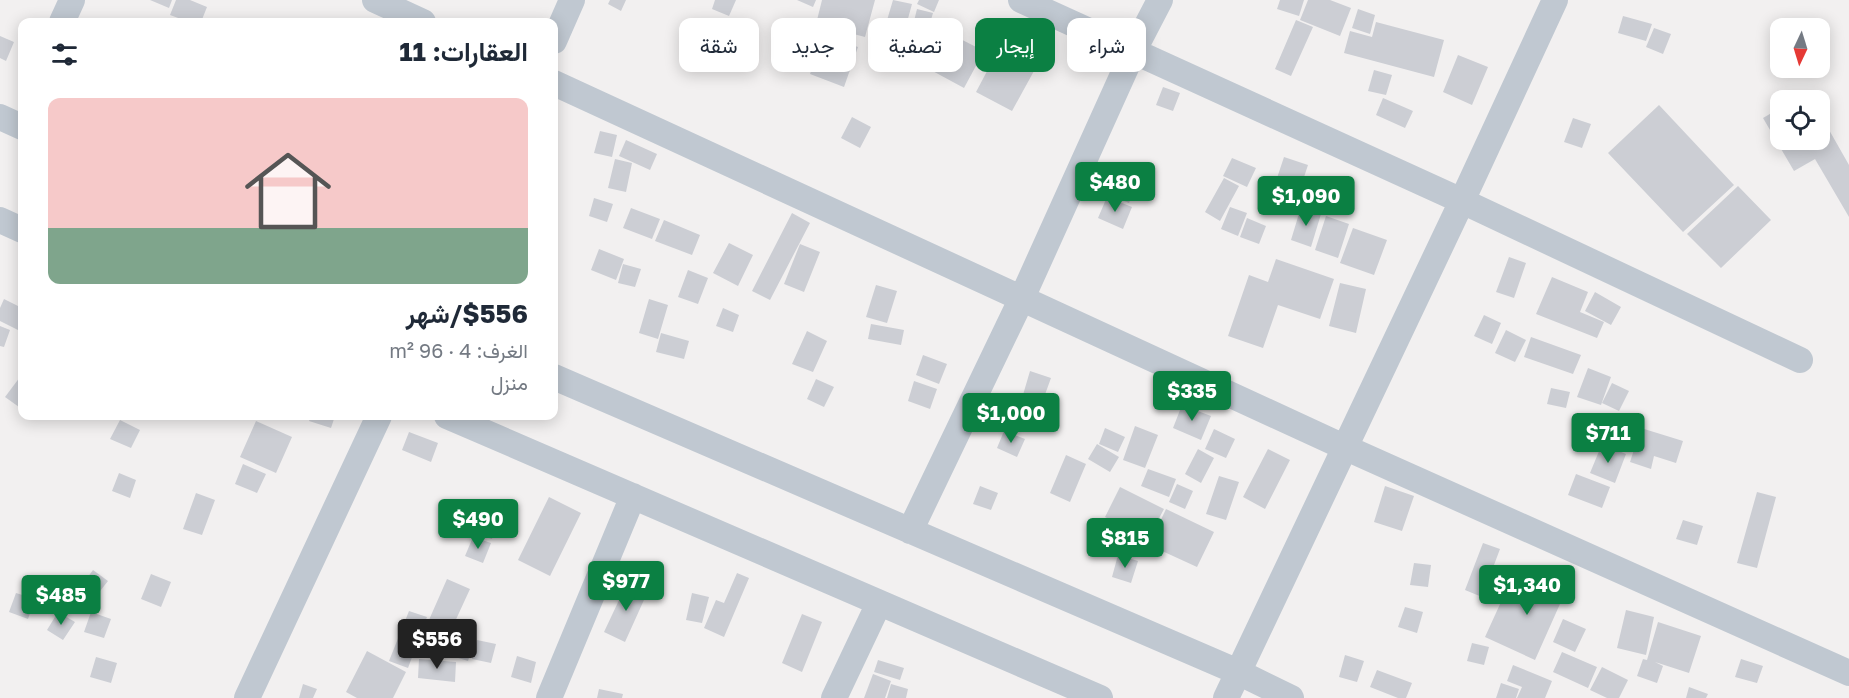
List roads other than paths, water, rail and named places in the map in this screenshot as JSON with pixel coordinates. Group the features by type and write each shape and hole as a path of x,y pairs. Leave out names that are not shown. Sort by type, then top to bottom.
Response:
{"street":[{"path":"64,18 72,0"},
{"path":"375,0 414,18"},
{"path":"558,32 572,0"},
{"path":"1021,0 1067,20"},
{"path":"1146,27 1160,0"},
{"path":"1226,698 1555,0"},
{"path":"1146,56 1800,360"},
{"path":"910,531 1022,298 1124,72"},
{"path":"558,84 1344,447 1849,673"},
{"path":"0,220 18,228"},
{"path":"558,379 1238,672 1291,698"},
{"path":"247,698 377,420"},
{"path":"456,420 1100,698"},
{"path":"549,698 633,495"},
{"path":"834,698 879,603"}]}
